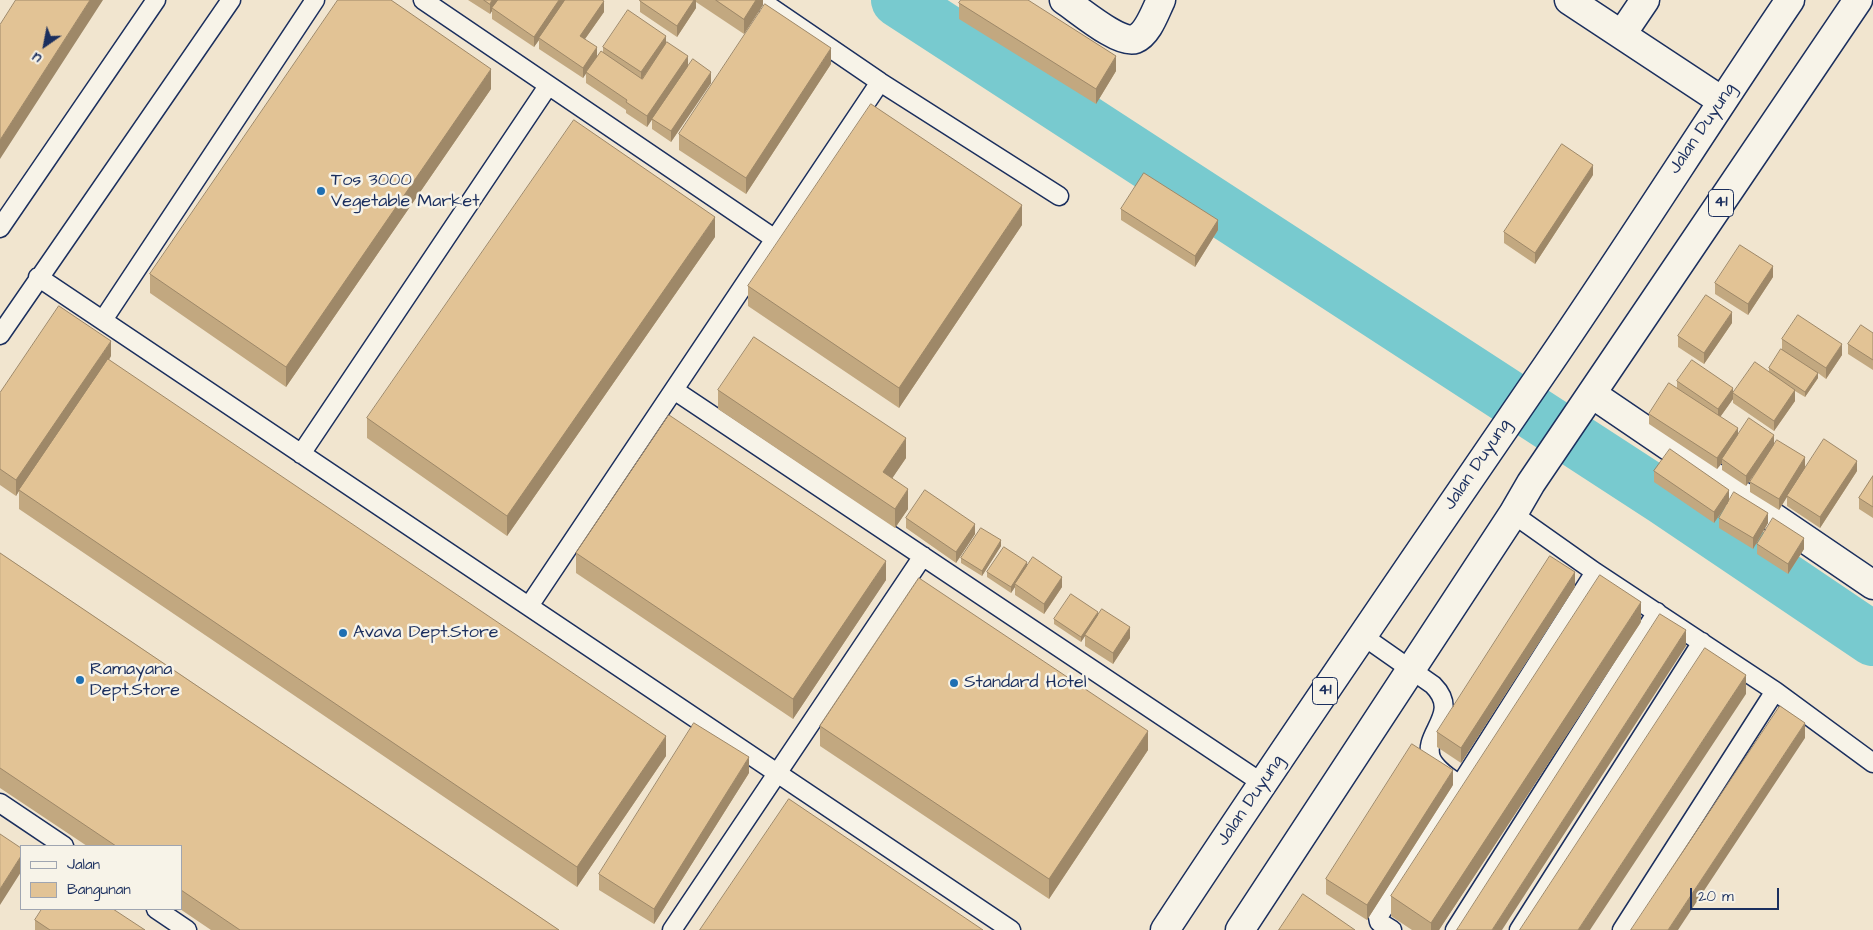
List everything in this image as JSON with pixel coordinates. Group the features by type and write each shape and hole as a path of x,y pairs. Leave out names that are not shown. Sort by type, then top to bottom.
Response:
{"main road":[{"path":"1064,0 1113,34 1127,40 1136,39 1146,30 1161,0"},
{"path":"1569,0 1722,101"},
{"path":"1622,34 1645,0"},
{"name":"Jalan Duyung","path":"1165,930 1262,783 1548,364 1790,0"},
{"name":"41","path":"1240,930 1513,514 1531,483 1858,0"},
{"path":"1588,400 1873,586"}],"lane":[{"path":"0,228 156,0"},
{"path":"0,335 38,277 231,0"},
{"path":"103,320 315,0"},
{"path":"423,0 775,238"},
{"path":"760,0 880,82 1059,196"},
{"path":"529,606 880,82"},
{"path":"301,454 548,86"},
{"path":"38,277 1011,930"},
{"path":"674,390 1262,783"},
{"path":"1513,514 1595,572 1775,691 1873,763"},
{"path":"672,930 923,556"},
{"path":"1392,930 1379,922 1378,917 1595,572"},
{"path":"1455,930 1657,612"},
{"path":"1363,636 1411,669 1439,692 1443,699 1441,720 1431,745 1431,757 1436,767 1460,786"},
{"path":"1519,930 1702,642"},
{"path":"1622,930 1775,691"},
{"path":"0,803 63,845"},
{"path":"157,910 187,930"}],"building":[{"path":"16,0 90,0 0,140 0,25"},
{"name":"Tos 3000 Vegetable Market","path":"338,0 391,0 491,69 286,367 150,274"},
{"path":"484,0 492,0 490,4"},
{"path":"498,0 559,0 534,37 492,8"},
{"path":"565,0 604,1 580,36 597,47 583,68 539,38"},
{"path":"640,0 694,0 677,26"},
{"path":"716,0 756,0 744,19"},
{"path":"961,0 1028,0 1116,56 1096,89 959,3"},
{"path":"765,4 831,48 746,178 679,134"},
{"path":"628,10 666,36 641,72 603,47"},
{"path":"667,42 688,56 647,116 586,72 601,51 642,79"},
{"path":"693,59 711,72 671,131 652,119"},
{"path":"871,104 1022,205 899,388 748,286"},
{"path":"574,120 715,217 507,516 367,418"},
{"path":"1562,144 1593,165 1535,253 1504,232"},
{"path":"1144,173 1218,220 1195,256 1121,209"},
{"path":"1740,245 1773,266 1748,304 1715,283"},
{"path":"1706,295 1732,312 1704,353 1678,336"},
{"path":"59,306 111,341 16,480 0,469 0,393"},
{"path":"1798,315 1842,344 1826,368 1782,339"},
{"path":"1861,325 1873,333 1873,360 1848,344"},
{"path":"754,337 906,438 883,472 908,489 895,509 718,390"},
{"path":"1781,349 1818,373 1805,392 1769,368"},
{"name":"Avava Dept.Store","path":"108,359 666,736 577,867 19,490"},
{"path":"1692,360 1733,388 1718,409 1677,381"},
{"path":"1755,362 1795,390 1774,421 1733,393"},
{"path":"1669,383 1738,428 1717,458 1649,414"},
{"path":"669,415 886,561 793,699 576,553"},
{"path":"1749,418 1774,435 1746,476 1722,459"},
{"path":"1824,439 1857,461 1820,517 1787,496"},
{"path":"1777,440 1805,457 1779,499 1750,482"},
{"path":"1670,449 1729,490 1714,512 1654,471"},
{"path":"1873,476 1873,507 1859,498"},
{"path":"925,490 975,524 956,552 906,518"},
{"path":"1734,492 1768,513 1753,538 1719,518"},
{"path":"1773,518 1804,538 1788,564 1757,544"},
{"path":"981,528 1001,540 982,571 961,558"},
{"path":"1004,547 1027,562 1011,587 987,572"},
{"name":"Ramayana Dept.Store","path":"0,553 559,930 240,930 182,891 182,845 115,845 0,768"},
{"path":"1550,556 1575,572 1461,748 1437,732"},
{"path":"1033,557 1062,577 1044,604 1015,584"},
{"path":"1600,575 1641,602 1431,923 1391,896"},
{"path":"919,578 1148,731 1049,879 820,726"},
{"path":"1071,594 1098,612 1081,637 1054,619"},
{"path":"1102,609 1130,627 1113,653 1085,635"},
{"path":"1660,614 1686,630 1492,930 1457,930"},
{"path":"1705,648 1746,675 1578,930 1520,930"},
{"path":"1780,706 1805,723 1668,930 1631,930"},
{"path":"694,723 749,757 654,909 599,874"},
{"path":"1412,744 1453,770 1367,905 1326,879"},
{"path":"789,799 983,930 700,930"},
{"path":"0,834 20,847 20,858 0,889"},
{"path":"1303,894 1355,930 1279,930"},
{"path":"41,910 115,910 145,930 50,930 35,920"}],"waterway":[{"path":"898,0 1664,498 1873,639"}],"place":[{"name":"Tos 3000 Vegetable Market","path":"321,191"},
{"name":"Avava Dept.Store","path":"343,633"},
{"name":"Ramayana Dept.Store","path":"80,680"},
{"name":"Standard Hotel","path":"954,683"}]}
